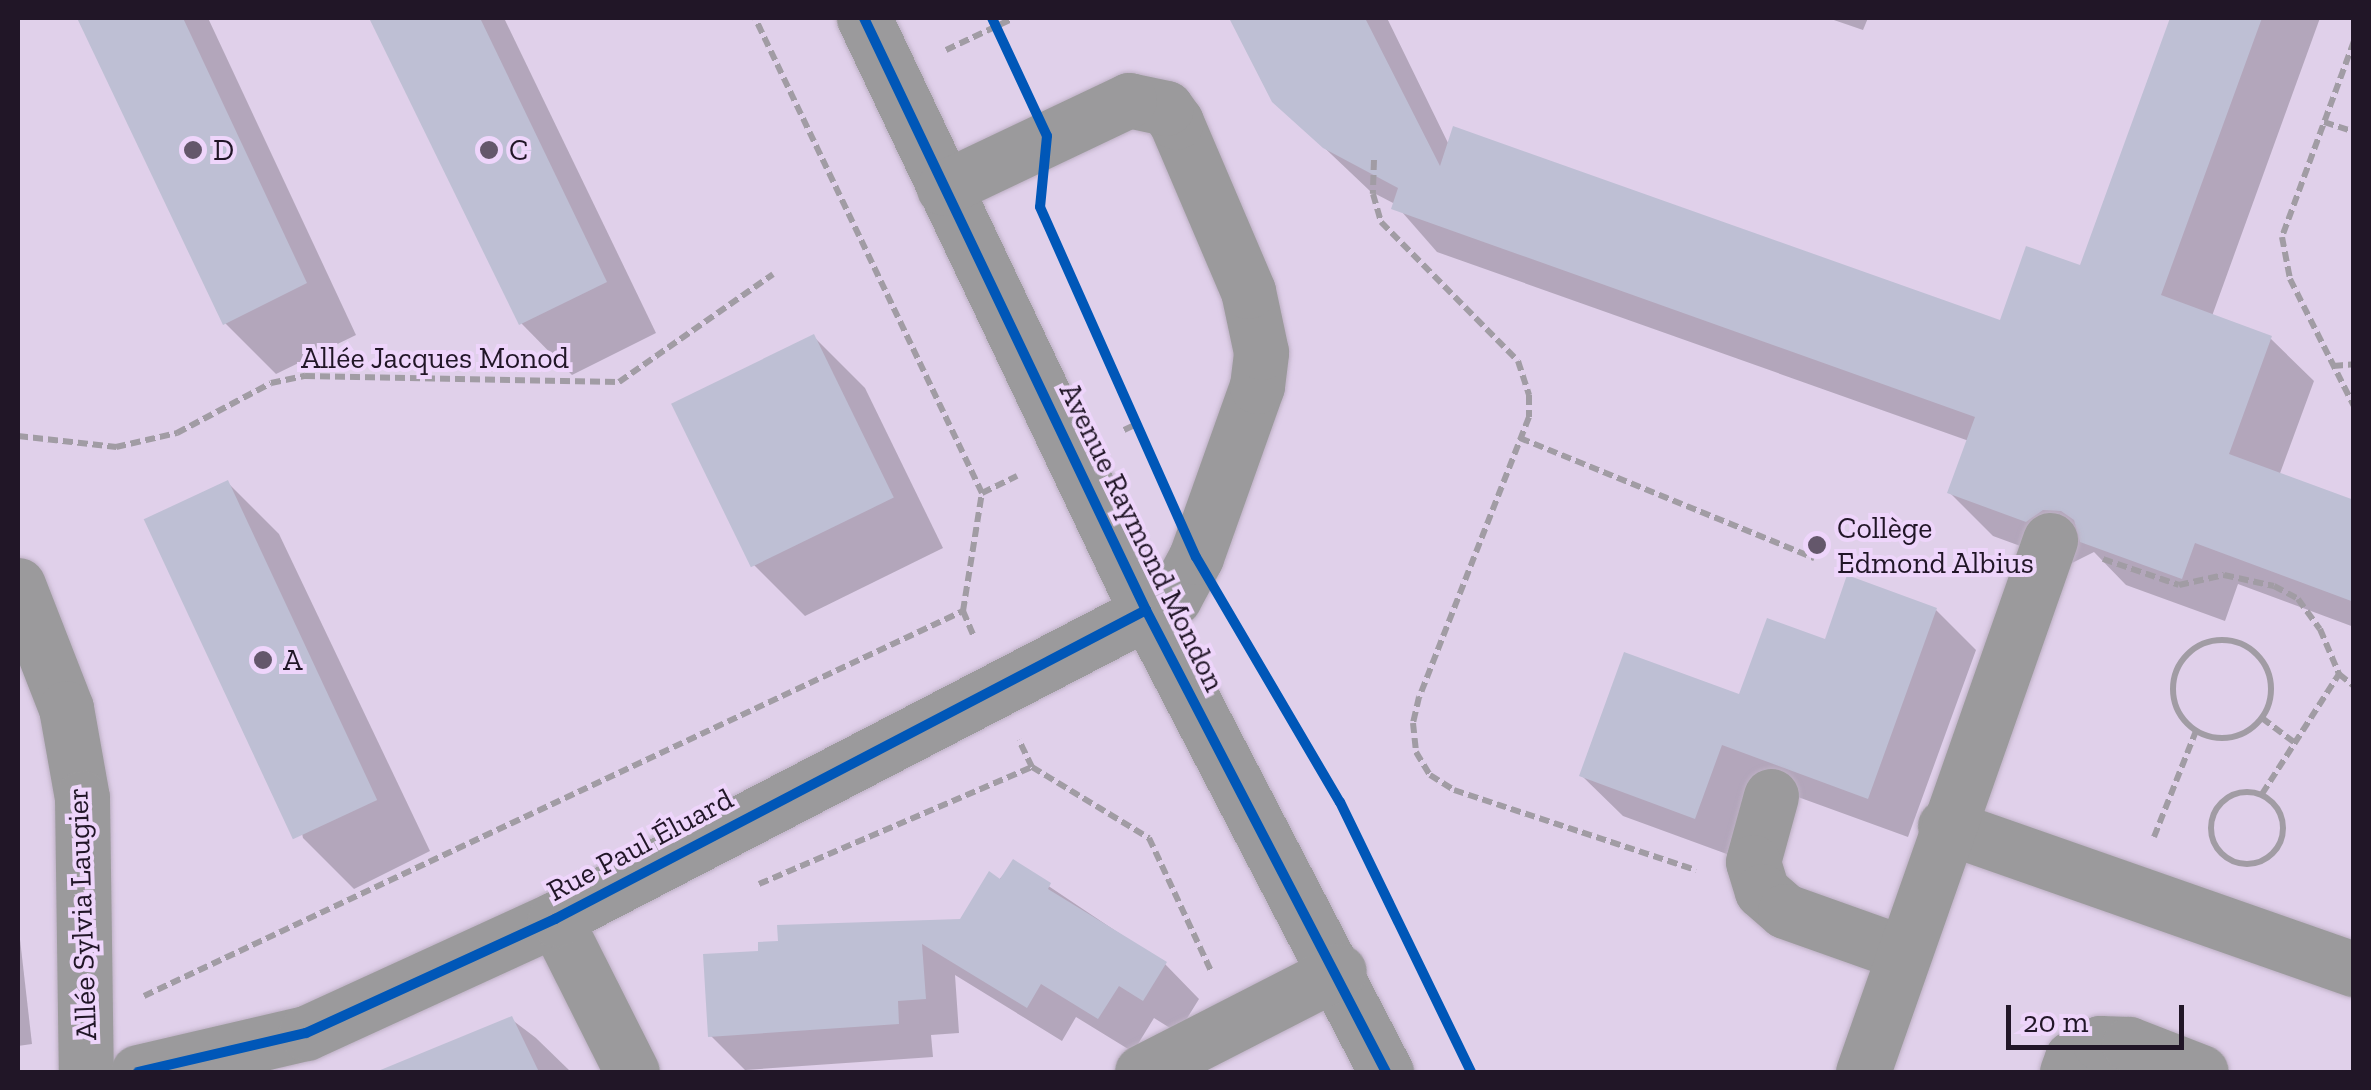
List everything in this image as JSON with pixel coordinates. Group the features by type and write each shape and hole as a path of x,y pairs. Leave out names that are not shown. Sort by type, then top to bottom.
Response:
{"street":[{"name":"Avenue Raymond Mondon","path":"864,18 1146,610 1338,971 1386,1072"},
{"name":"Rue Paul Éluard","path":"138,1072 306,1034 555,918 1174,598 1188,580 1257,386 1261,352 1248,292 1176,122 1166,108 1129,100 944,188"},
{"path":"1863,1072 1945,826 2050,540"},
{"name":"Allée Sylvia Laugier","path":"18,585 66,708 82,798 86,1072"},
{"path":"1771,796 1753,862 1762,891 1785,911 1903,953"},
{"path":"1945,826 2354,969"},
{"path":"555,918 632,1072"},
{"path":"1142,1072 1338,971"},
{"path":"2067,1072 2072,1058 2100,1043 2129,1044 2201,1072"}],"path":[{"path":"755,18 982,493 963,610 981,652"},
{"path":"946,50 994,22 1014,18"},
{"path":"994,22 1003,42"},
{"path":"2354,41 2282,236 2290,279 2354,406"},
{"path":"2324,122 2354,132"},
{"path":"1374,160 1372,194 1381,222 1527,378 1528,417 1419,697 1412,724 1416,752 1430,775 1454,790 1762,891"},
{"path":"2332,366 2354,364"},
{"path":"1129,406 1145,441"},
{"path":"1520,438 1814,558"},
{"path":"2050,540 2179,585 2224,575 2274,586 2298,599 2320,629 2339,674 2354,686"},
{"path":"88,1014 160,991 963,610"},
{"path":"2208,641 2247,646 2262,660 2270,678 2262,718 2231,738 2196,732 2174,702 2178,665 2208,641"},
{"path":"2262,794 2339,674"},
{"path":"2262,718 2295,743"},
{"path":"2132,892 2196,732"},
{"path":"1016,733 1032,767 1149,838 1236,1024"},
{"path":"741,892 1032,767"},
{"path":"2232,794 2262,794 2283,817 2278,848 2250,865 2232,862 2217,850 2212,818 2232,794"}],"building":[{"name":"D","path":"77,18 183,18 307,283 223,325"},
{"name":"C","path":"369,18 480,18 607,282 519,325"},
{"path":"1229,18 1365,18 1440,166 1453,126 2000,320 2026,246 2080,265 2170,18 2262,18 2161,295 2272,336 2229,454 2354,500 2354,602 2195,543 2182,579 2080,542 2074,520 2061,511 2043,510 2026,522 1947,493 1975,417 1391,209 1398,188 1323,148 1272,102"},
{"path":"814,334 894,498 751,567 671,404"},
{"name":"A","path":"228,480 377,800 293,839 144,519"},
{"path":"1847,575 1937,608 1868,799 1722,745 1695,819 1579,776 1624,652 1739,694 1767,618 1825,639"},
{"path":"1013,859 1051,883 1048,889 1167,962 1143,1001 1119,986 1098,1019 1041,984 1027,1008 922,944 926,999 898,1001 899,1024 708,1037 703,954 758,951 758,942 778,941 777,925 960,919 989,871 1000,879"},
{"path":"512,1016 539,1072 378,1072 378,1071"}],"cycle path":[{"path":"864,18 1146,610 1386,1072"},
{"path":"992,18 1047,136 1040,207 1196,557 1340,802 1471,1072"},
{"path":"138,1072 306,1033 555,919 1146,610"}],"place":[{"name":"D","path":"193,150"},
{"name":"C","path":"489,150"},
{"name":"Collège Edmond Albius","path":"1817,545"},
{"name":"A","path":"263,660"}]}
